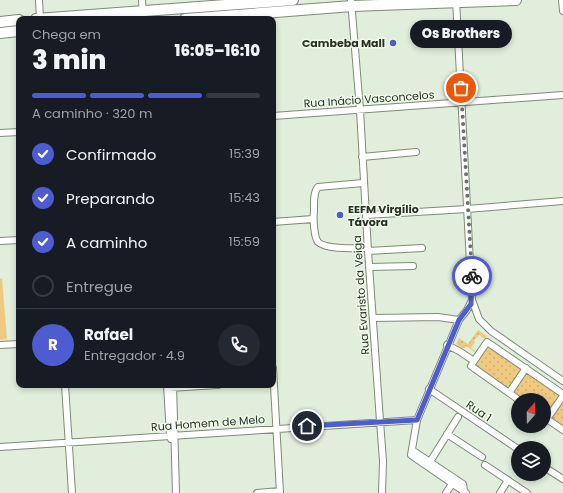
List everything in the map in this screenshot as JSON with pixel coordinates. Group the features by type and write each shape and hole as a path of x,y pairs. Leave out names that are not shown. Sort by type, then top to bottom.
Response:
{"main road":[{"path":"93,16 142,10 293,0"},
{"path":"257,16 352,3 516,0"},
{"path":"0,22 16,20"},
{"path":"0,33 16,32"}],"street":[{"path":"38,0 40,16"},
{"path":"562,0 563,11"},
{"path":"456,1 472,300 479,319 491,331 563,381"},
{"path":"249,2 250,16"},
{"name":"Rua Evaristo da Veiga","path":"352,3 360,110 363,183 383,460 382,493"},
{"name":"Rua Inácio Vasconcelos","path":"276,116 563,94"},
{"path":"0,133 16,132"},
{"path":"362,157 416,152"},
{"path":"363,183 318,187 315,192 313,219 317,240 323,245 368,250 422,248"},
{"path":"366,216 563,201"},
{"path":"276,222 313,219"},
{"path":"0,241 16,240"},
{"path":"369,267 414,266"},
{"path":"465,492 463,484 411,452 417,420 429,389 459,320 467,310 472,300"},
{"path":"373,318 438,317 459,320"},
{"path":"526,368 509,393 471,366 487,342 526,368 563,395 551,411"},
{"path":"0,345 16,344"},
{"path":"448,345 474,361"},
{"path":"64,388 72,493"},
{"path":"170,388 176,493"},
{"path":"257,493 280,492 274,388"},
{"name":"Rua 1","path":"429,389 511,444"},
{"path":"429,464 458,417"},
{"name":"Rua Homem de Melo","path":"0,447 380,421 417,420"},
{"path":"551,422 563,430"},
{"path":"447,434 482,457"},
{"path":"429,464 452,484 465,492"},
{"path":"485,465 527,493"},
{"path":"551,471 563,479"},
{"path":"500,493 508,480"},
{"path":"446,493 452,484"}],"shaded area":[{"path":"2,278 7,339 0,340 0,279"},
{"path":"478,330 487,336 485,339 479,335 474,341 475,342 471,348 476,353 466,346 464,349 456,344 459,338 468,344"},
{"path":"488,346 522,369 509,389 475,365"},
{"path":"526,372 561,395 551,409 551,393 513,392"},
{"path":"563,400 563,426 551,418"}],"way so far":[{"path":"461,88 472,276"}],"place":[{"name":"Cambeba Mall","path":"393,43"},
{"name":"Os Brothers","path":"461,88"},
{"name":"EEFM Virgílio Távora","path":"340,215"}],"route":[{"path":"307,426 417,420 459,320 471,304 472,276"}]}
